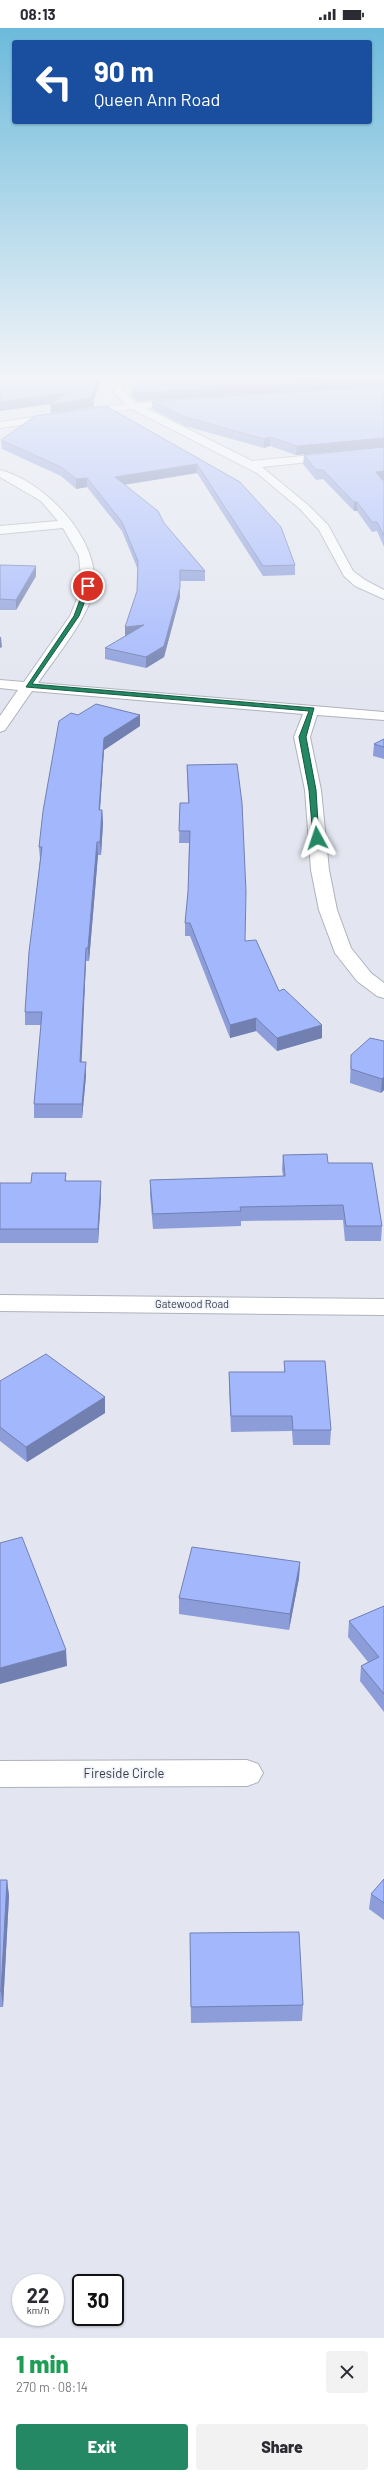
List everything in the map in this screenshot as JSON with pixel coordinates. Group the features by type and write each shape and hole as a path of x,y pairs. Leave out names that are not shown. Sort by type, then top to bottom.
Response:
{"street":[{"path":"0,727 77,616 88,586 85,556 67,524 46,500 34,491 17,482"},
{"path":"272,482 304,507 324,528 348,573 360,584 384,595"},
{"path":"0,530 67,524"},
{"path":"0,684 384,716"},
{"path":"312,709 302,737 312,790 320,870 328,910 342,949 364,977 384,992"},
{"name":"Gatewood Road","path":"0,1303 384,1306"},
{"name":"Fireside Circle","path":"0,1774 247,1773"}],"building":[{"path":"90,482 121,482 158,511 164,523 205,571 180,570 180,587 164,646 146,657 105,648 144,625 125,627 137,591 138,561 122,522"},
{"path":"209,482 240,482 281,527 295,565 263,566"},
{"path":"334,482 384,482 384,536 377,522 372,522 357,502 354,502"},
{"path":"0,565 36,566 16,600 0,599"},
{"path":"96,704 140,715 104,738 99,810 102,810 100,842 97,842 88,948 86,948 80,1062 86,1062 82,1104 34,1104 42,1012 25,1012 29,952 42,847 39,847 43,811 59,721 71,713 78,715"},
{"path":"384,739 384,747 374,744"},
{"path":"237,764 242,803 246,892 245,941 256,940 279,991 284,989 322,1025 277,1038 256,1018 230,1025 190,923 185,923 188,892 190,831 179,831 180,803 189,803 187,765"},
{"path":"370,1038 384,1041 384,1077 382,1079 351,1069 351,1055"},
{"path":"327,1154 328,1163 372,1163 382,1226 346,1226 343,1205 240,1207 241,1211 153,1214 150,1180 285,1176 283,1155"},
{"path":"32,1173 66,1173 65,1181 101,1181 98,1229 0,1229 0,1183 31,1183"},
{"path":"46,1354 105,1397 26,1447 0,1427 0,1381"},
{"path":"284,1361 325,1361 331,1430 293,1430 292,1416 231,1416 229,1372 285,1372"},
{"path":"22,1537 66,1650 0,1668 0,1543"},
{"path":"192,1547 300,1562 290,1614 179,1598"},
{"path":"384,1606 384,1694 361,1666 379,1657 349,1621"},
{"path":"384,1879 384,1903 371,1894"},
{"path":"0,1880 7,1880 1,1991 0,1991"},
{"path":"299,1932 303,2005 191,2007 190,1933"}],"route":[{"path":"88,586 77,616 28,686 312,709 302,737 312,790 317,838"}]}
